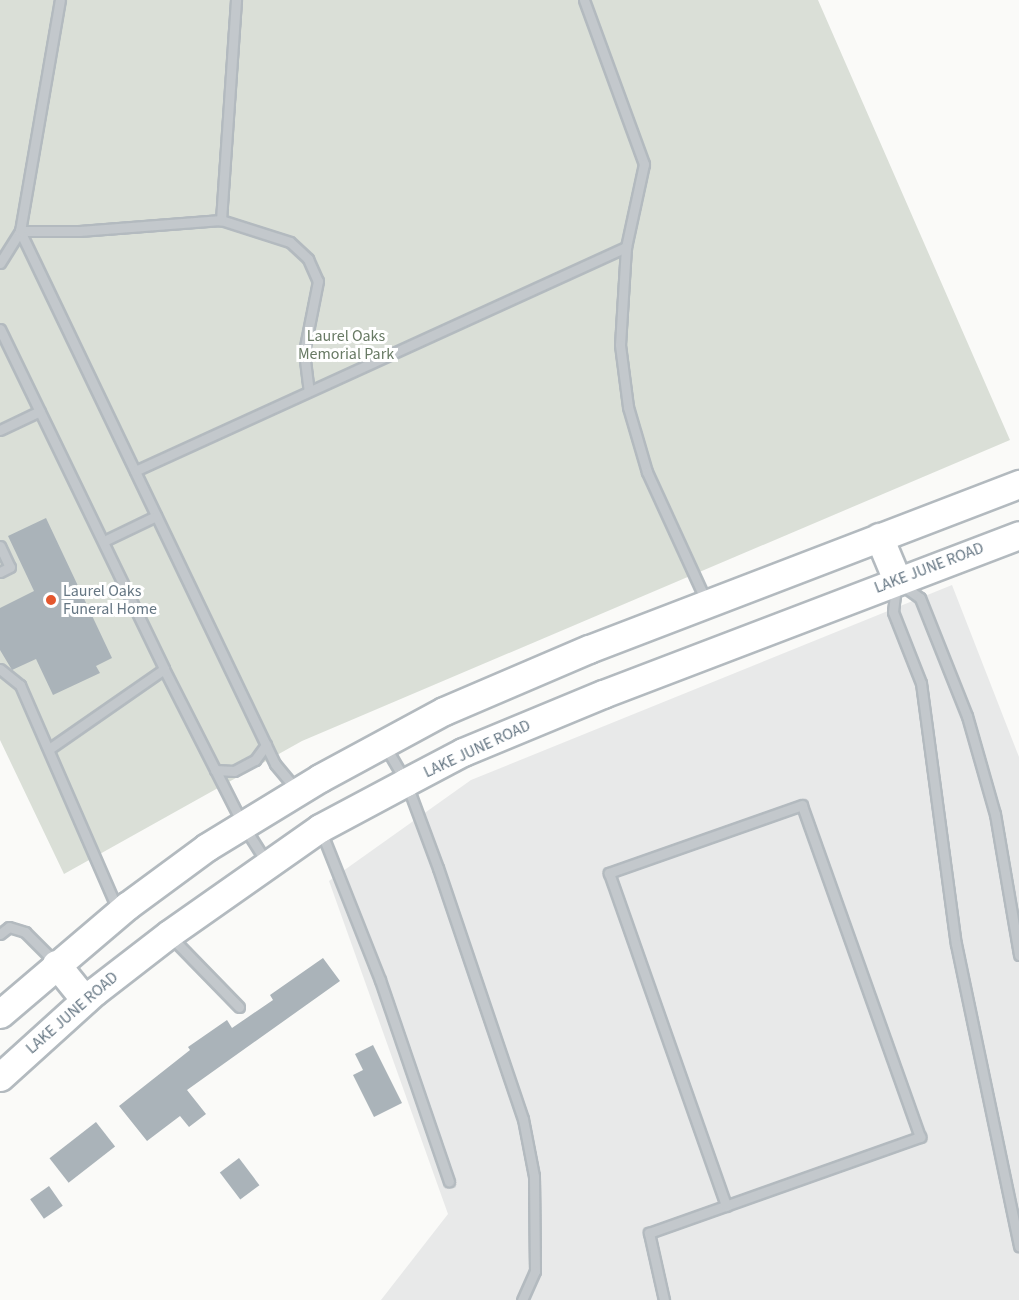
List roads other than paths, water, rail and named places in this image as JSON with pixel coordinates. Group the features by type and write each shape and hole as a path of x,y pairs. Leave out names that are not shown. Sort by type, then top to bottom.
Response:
{"main road":[{"path":"0,1014 119,912 243,825 298,791 455,706 707,603 1019,483"},
{"name":"LAKE JUNE ROAD","path":"0,1077 85,1000 169,934 320,828 406,782 463,752 592,699 1019,535"},
{"path":"879,537 897,580"},
{"path":"298,791 320,828"},
{"path":"56,964 85,1000"}],"lane":[{"path":"0,263 20,231 60,0"},
{"path":"221,220 236,0"},
{"path":"584,0 644,164 626,247 620,345 628,407 647,472 707,603"},
{"path":"20,231 79,231 221,220 290,242 308,259 318,280 304,352 309,391"},
{"path":"20,231 266,746 275,764 298,791"},
{"path":"135,471 626,247"},
{"path":"0,329 164,669 243,825 268,864"},
{"path":"0,430 40,411"},
{"path":"104,541 156,516"},
{"path":"0,546 10,567 0,572"},
{"path":"897,580 920,598 967,716 995,814 1019,955"},
{"path":"897,580 893,612 921,683 956,944 1019,1246"},
{"path":"0,669 20,686 119,912"},
{"path":"49,749 164,669"},
{"path":"384,744 406,782 523,1119 534,1176 535,1271 524,1300"},
{"path":"215,770 234,771 255,760 266,746"},
{"path":"664,1300 649,1233 726,1206 920,1137 802,805 609,873 726,1206"},
{"path":"320,828 380,980 448,1182"},
{"path":"0,934 9,927 25,932 56,964"},
{"path":"169,934 239,1007"}],"place":[{"name":"Laurel Oaks Funeral Home","path":"51,600"}],"park label":[{"name":"Laurel Oaks Memorial Park","path":"346,345"}]}
